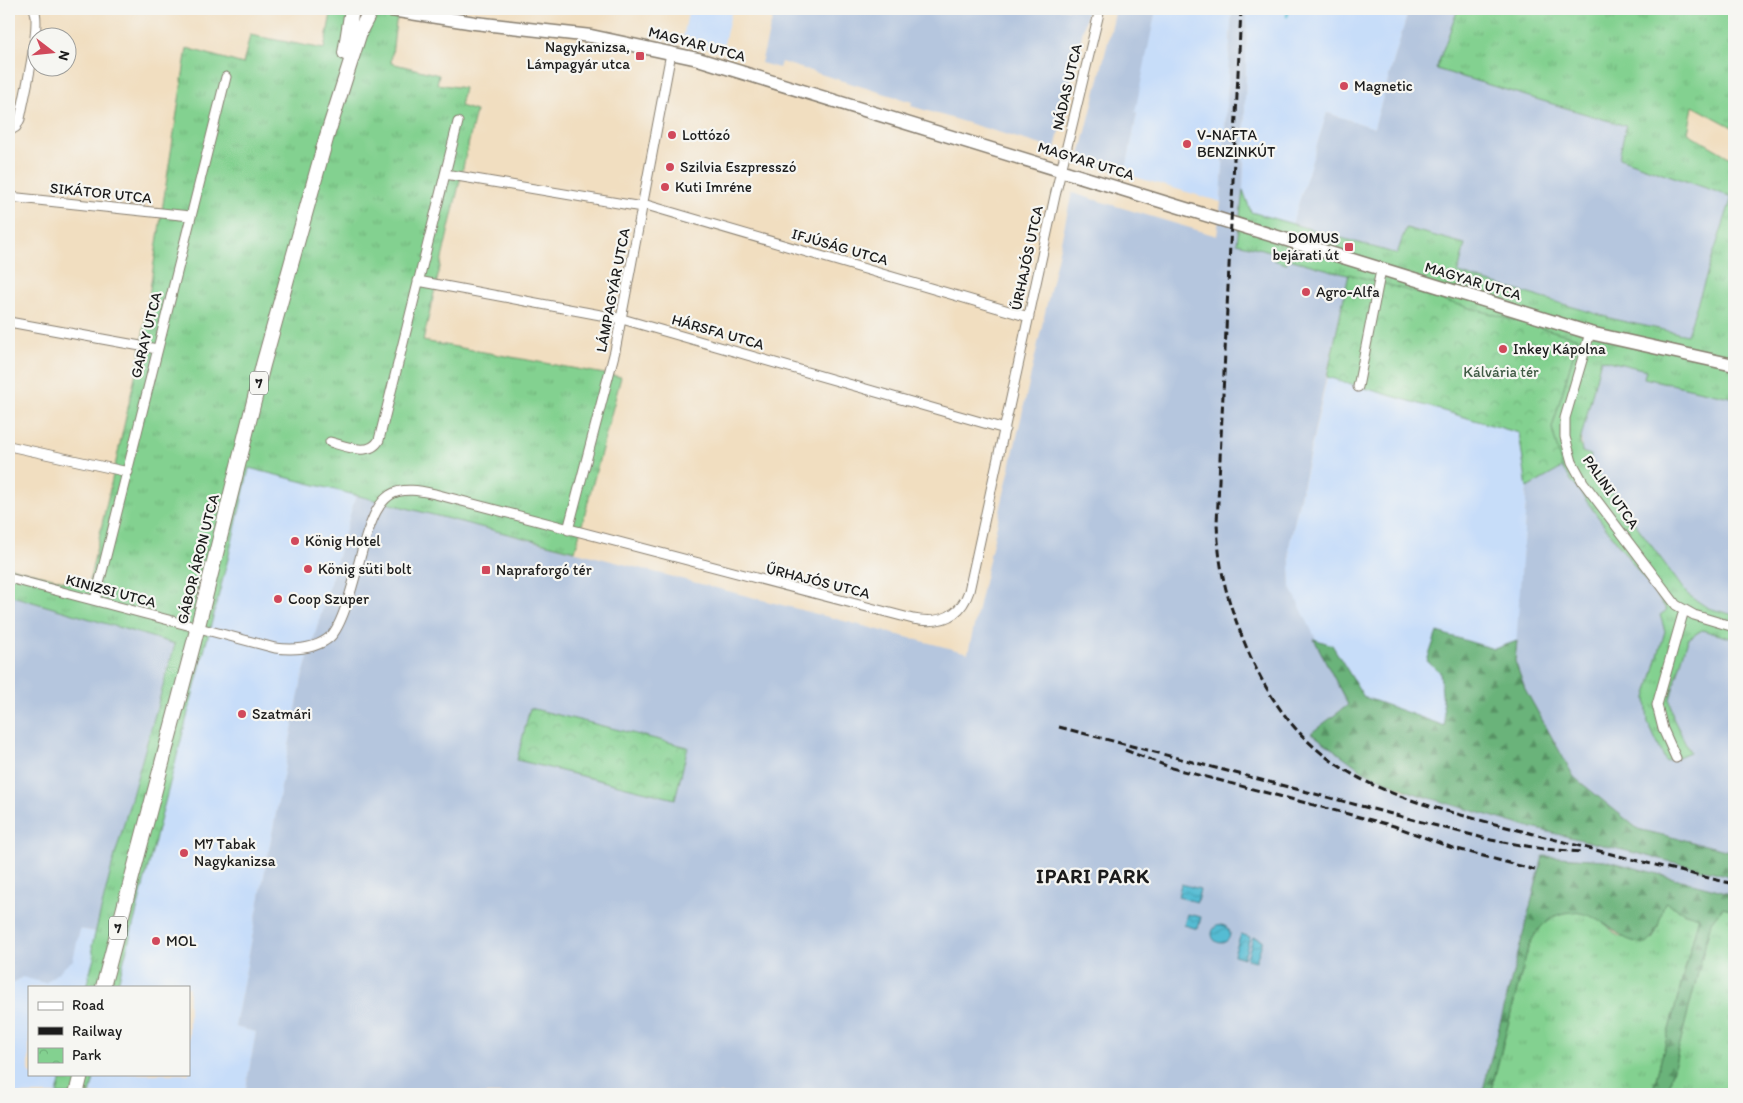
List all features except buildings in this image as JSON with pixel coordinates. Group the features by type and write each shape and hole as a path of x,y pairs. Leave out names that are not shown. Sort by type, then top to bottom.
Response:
{"main road":[{"name":"GÁBOR ÁRON UTCA","path":"326,139 351,26 352,9"},
{"name":"GÁBOR ÁRON UTCA","path":"104,986 198,628 263,365 326,139 368,9"},
{"name":"MAGYAR UTCA","path":"385,9 419,11 475,22 591,36 715,64 1590,333 1734,365"},
{"path":"76,1094 80,1076"}],"street":[{"path":"9,131 16,127 20,119 34,38 36,20 34,9"},
{"name":"NÁDAS UTCA","path":"1061,171 1100,9"},
{"name":"LÁMPAGYÁR UTCA","path":"568,530 622,319 671,53"},
{"name":"GARAY UTCA","path":"95,600 226,77"},
{"path":"330,442 366,449 376,444 458,122"},
{"name":"ŰRHAJÓS UTCA","path":"323,641 333,634 342,616 375,513 390,495 405,491 435,494 904,617 930,622 937,621 957,611 963,605 969,591 1061,171"},
{"name":"IFJÚSÁG UTCA","path":"445,174 643,206 1029,317"},
{"name":"SIKÁTOR UTCA","path":"9,198 190,216"},
{"path":"1358,387 1381,270"},
{"name":"HÁRSFA UTCA","path":"418,281 622,319 1005,429"},
{"path":"9,322 157,349"},
{"name":"PALINI UTCA","path":"1590,333 1565,418 1565,437 1572,462 1583,482 1672,601 1694,615 1734,627"},
{"path":"9,446 128,472"},
{"name":"KINIZSI UTCA","path":"9,578 282,649 305,648 323,641"},
{"path":"1676,758 1663,729 1657,704 1684,610"}],"shaded area":[{"path":"689,9 732,9 722,52 682,42"},
{"path":"775,9 1088,9 1055,149 911,106 912,102 781,62 779,68 761,63"},
{"path":"1116,9 1156,9 1135,112 1137,113 1125,174 1079,160"},
{"path":"1156,9 1232,9 1221,202 1125,174 1137,113 1134,112"},
{"path":"1232,9 1247,9 1243,190 1238,242 1275,252 1273,260 1286,264 1288,259 1349,274 1289,546 1291,588 1348,705 1311,733 1399,789 1524,826 1734,877 1734,894 1605,860 1543,856 1482,1094 245,1094 256,1032 235,1027 302,679 356,495 968,653 1072,193 1217,236 1221,202"},
{"path":"1247,9 1409,9 1374,128 1327,113 1292,225 1251,212 1243,190"},
{"path":"1409,9 1458,9 1436,69 1626,126 1619,158 1732,197 1687,335 1617,320 1457,273 1464,244 1406,228 1397,254 1292,225 1327,113 1374,128"},
{"path":"1601,359 1646,370 1644,378 1734,398 1734,615 1708,608 1687,594 1590,462 1591,455 1582,452 1581,430"},
{"path":"1327,377 1519,433 1527,488 1517,641 1494,649 1437,632 1445,726 1364,697 1332,645 1314,639 1291,588 1289,546"},
{"path":"249,468 356,495 302,679 235,1027 256,1032 245,1094 90,1094 94,1076 190,1076 190,986 117,986 229,555"},
{"path":"1562,468 1667,611 1660,615 1665,631 1646,698 1690,751 1673,718 1670,699 1688,639 1702,630 1734,639 1734,852 1638,829 1574,777 1525,689 1515,661 1527,488"},
{"path":"9,595 175,643 112,866 96,932 80,929 73,960 45,983 22,977 9,986"},
{"path":"80,929 96,932 92,946 94,958 86,986 28,986 28,1076 62,1076 57,1094 9,1094 9,986 22,977 72,960"}],"green space":[{"path":"332,9 402,9 396,22 391,63 439,75 437,84 464,88 460,106 476,111 423,341 621,377 575,551 249,468 229,555 117,986 86,986 94,958 92,946 112,866 175,644 9,595 9,567 88,587 140,354 187,48 243,64 250,35 324,49"},
{"path":"1458,9 1734,9 1734,128 1693,106 1688,133 1734,160 1734,398 1644,378 1646,370 1601,359 1580,442 1582,452 1591,455 1590,462 1687,594 1708,608 1734,615 1734,639 1702,630 1688,639 1670,699 1673,718 1690,752 1666,762 1648,723 1646,698 1665,631 1660,615 1667,610 1562,468 1552,428 1578,338 1289,259 1286,264 1273,260 1274,252 1237,243 1243,190 1251,212 1397,254 1406,228 1465,244 1458,273 1617,320 1687,335 1732,197 1619,158 1626,126 1436,69"},
{"name":"Kálvária tér","path":"1349,274 1578,338 1552,428 1562,468 1527,488 1519,433 1327,377"},
{"path":"1437,632 1494,649 1517,641 1515,661 1525,689 1574,777 1638,829 1734,852 1734,877 1524,826 1413,793 1363,771 1311,733 1348,705 1314,639 1332,645 1364,697 1445,726 1440,672 1427,661"},
{"path":"530,708 688,747 675,799 517,760"},
{"path":"1543,856 1605,860 1734,894 1734,910 1723,907 1711,922 1667,1094 1652,1094 1699,917 1685,913 1665,902 1657,930 1647,944 1627,939 1602,922 1579,913 1568,912 1558,915 1541,927 1528,948 1490,1094 1482,1094"},
{"path":"1664,901 1685,913 1699,916 1652,1094 1490,1094 1528,948 1541,927 1558,914 1579,912 1603,922 1621,937 1653,939"},
{"path":"1723,907 1734,910 1734,1094 1667,1094 1711,922"},
{"path":"62,1076 94,1076 90,1094 57,1094"}],"water":[{"path":"1181,884 1200,889 1197,902 1178,897"},
{"path":"1187,914 1201,917 1198,929 1184,925"},
{"path":"1217,925 1225,925 1230,930 1228,941 1217,943 1212,938 1212,930"},
{"path":"1241,934 1250,937 1244,958 1234,955"},
{"path":"1253,937 1263,940 1256,961 1247,959"}],"waterway":[{"path":"1287,16 1289,9"}],"railway":[{"path":"1241,9 1217,523 1222,574 1230,603 1248,651 1271,695 1296,729 1325,756 1357,777 1392,793 1473,818 1734,884"},
{"path":"1059,727 1491,840 1544,849 1582,852"},
{"path":"1125,750 1172,768 1394,826 1450,847 1535,870"}],"place":[{"name":"Nagykanizsa, Lámpagyár utca","path":"640,56"},
{"name":"Magnetic","path":"1344,86"},
{"name":"Lottózó","path":"672,135"},
{"name":"V-NAFTA BENZINKÚT","path":"1187,144"},
{"name":"Szilvia Eszpresszó","path":"670,167"},
{"name":"Kuti Imréne","path":"665,187"},
{"name":"DOMUS bejárati út","path":"1349,247"},
{"name":"Agro-Alfa","path":"1306,292"},
{"name":"Inkey Kápolna","path":"1503,349"},
{"name":"König Hotel","path":"295,541"},
{"name":"König süti bolt","path":"308,569"},
{"name":"Napraforgó tér","path":"486,570"},
{"name":"Coop Szuper","path":"278,599"},
{"name":"Szatmári","path":"242,714"},
{"name":"M7 Tabak Nagykanizsa","path":"184,853"},
{"name":"MOL","path":"156,941"}],"district":[{"name":"IPARI PARK","path":"1093,876"}]}
